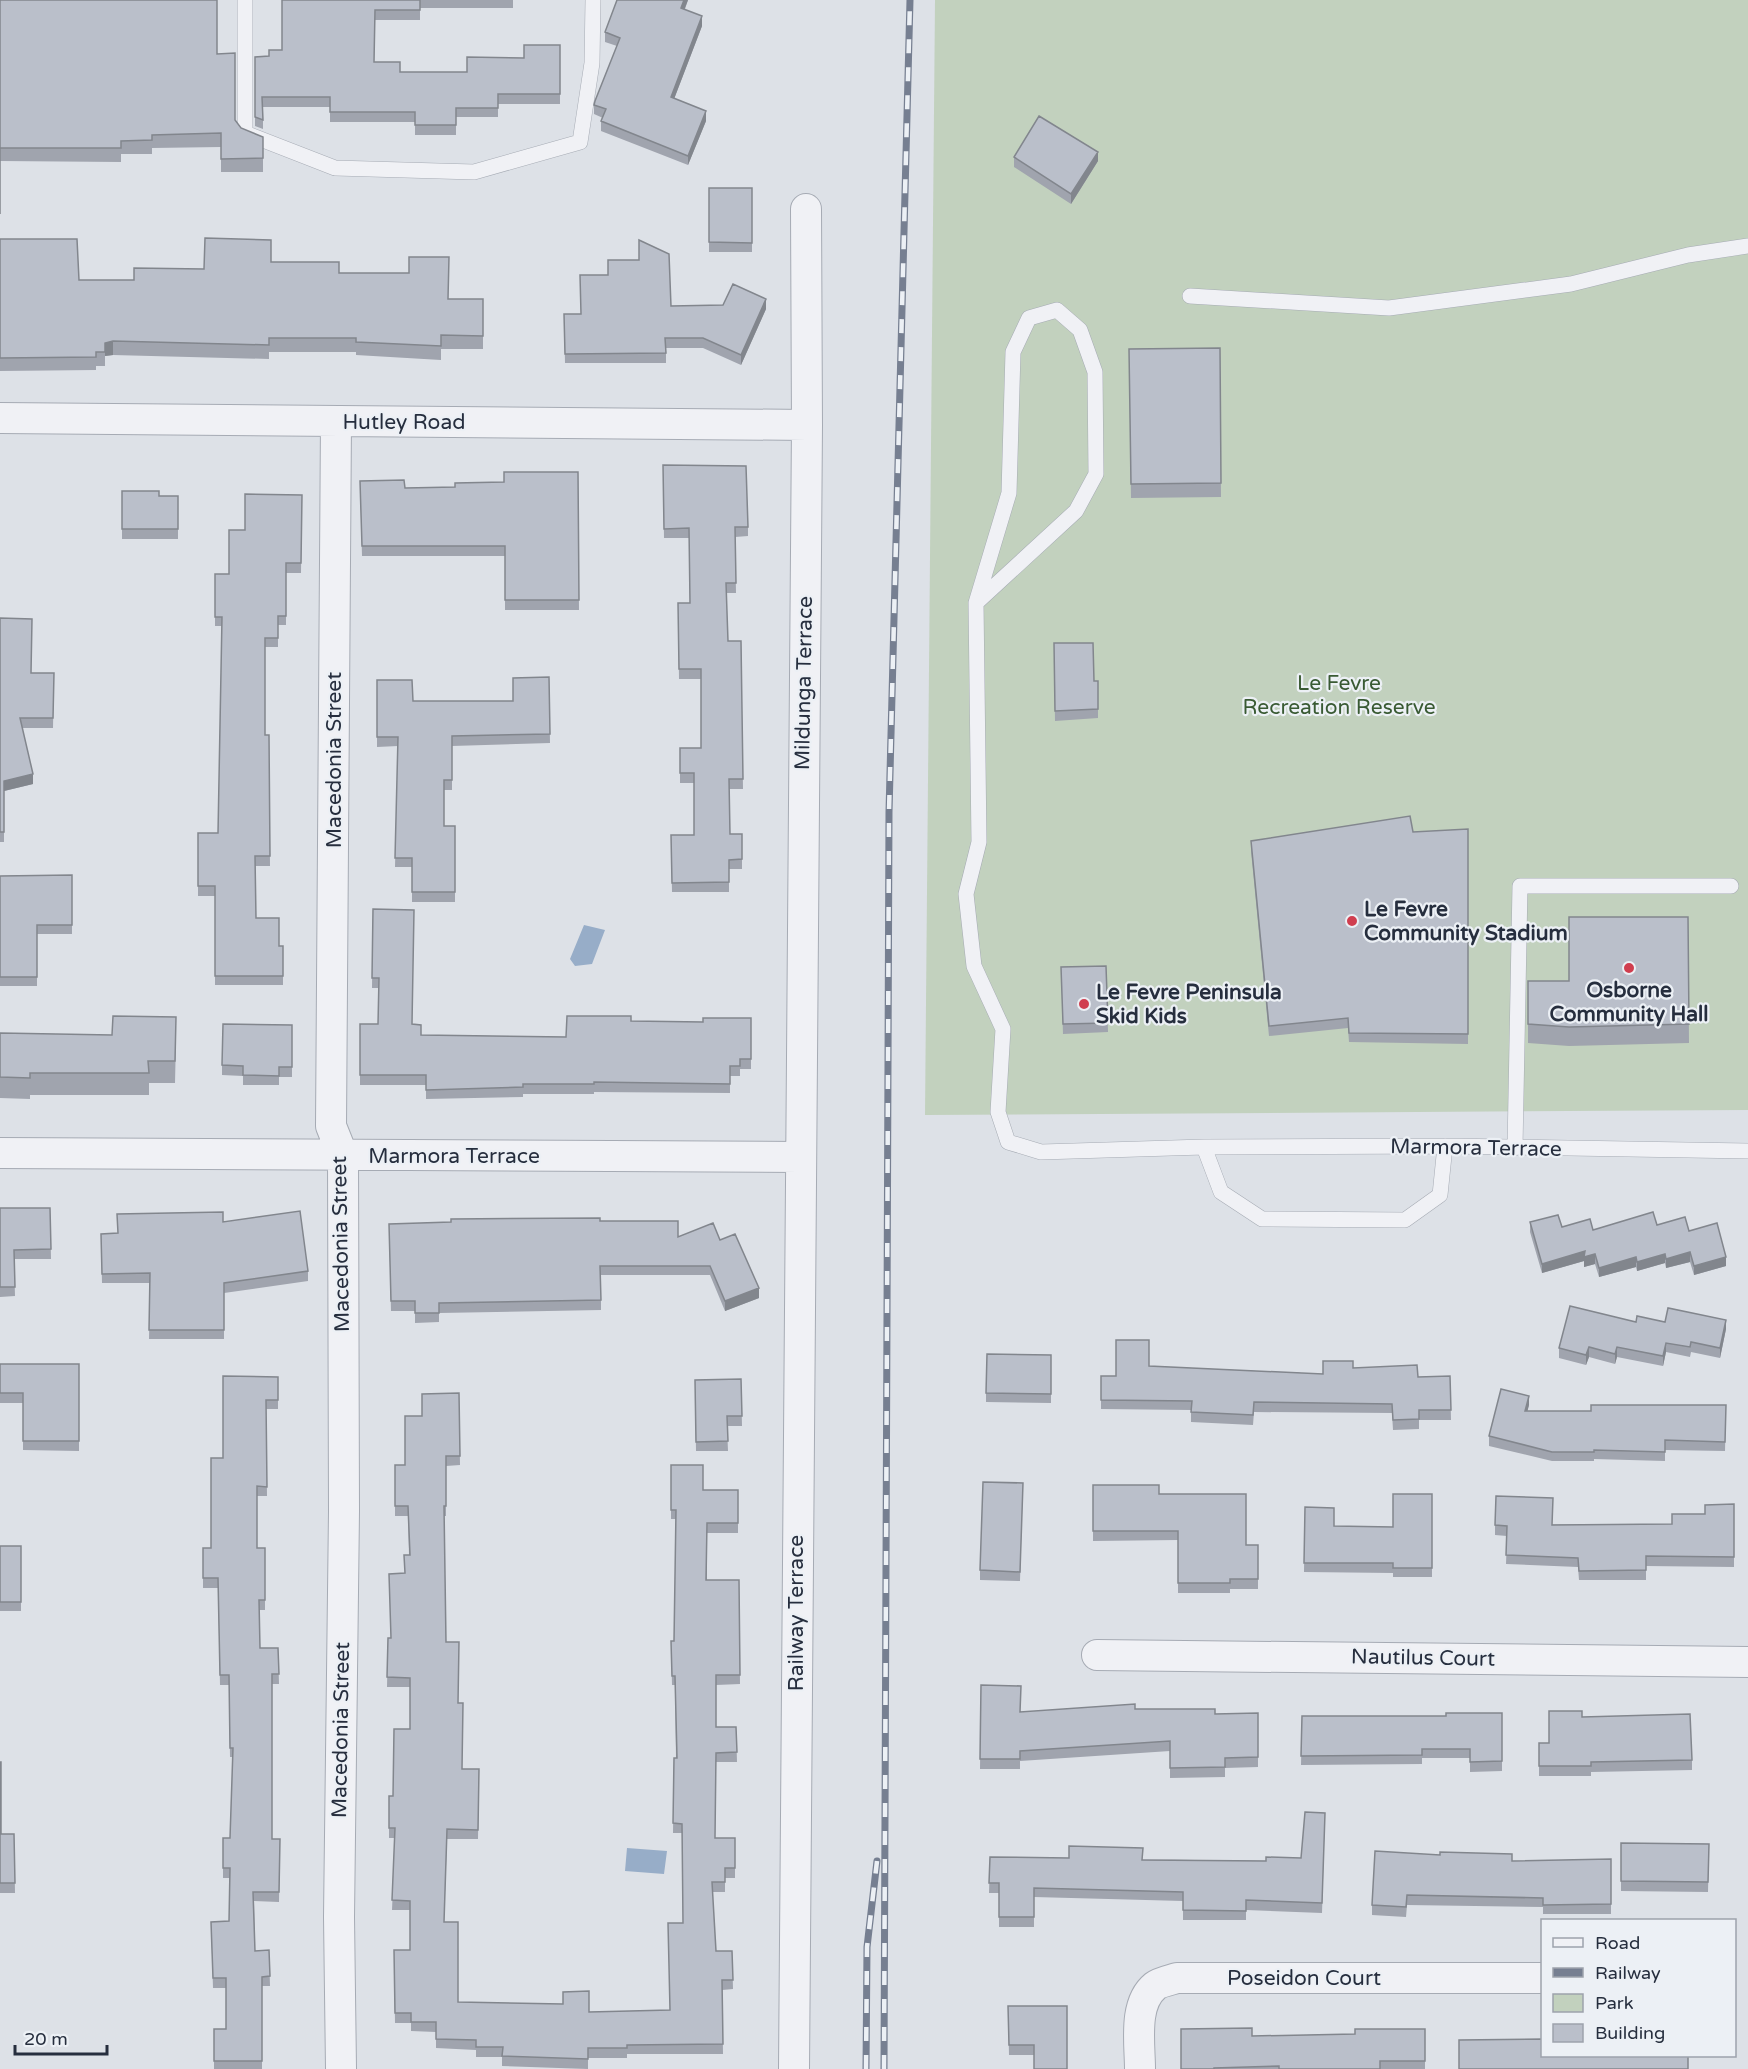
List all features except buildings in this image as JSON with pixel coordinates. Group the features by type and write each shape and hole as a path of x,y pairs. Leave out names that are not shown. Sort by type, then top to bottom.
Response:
{"street":[{"name":"Mildunga Terrace","path":"799,1157 807,425 806,209"},
{"name":"Hutley Road","path":"0,418 807,425"},
{"name":"Macedonia Street","path":"336,421 331,1126 343,1156 344,1511 339,1917 341,2069"},
{"name":"Marmora Terrace","path":"0,1153 799,1157"},
{"name":"Railway Terrace","path":"794,2069 799,1157"},
{"name":"Nautilus Court","path":"1097,1655 1748,1662"},
{"name":"Poseidon Court","path":"1140,2069 1139,2029 1142,2005 1155,1985 1178,1978 1541,1978"}],"lane":[{"path":"245,0 245,134 334,168 474,172 580,141 592,63 593,0"},
{"path":"1190,296 1389,308 1571,284 1688,255 1748,246"},
{"path":"1057,310 1080,330 1095,372 1096,474 1076,511 976,603 1009,493 1013,352 1029,318 1057,310"},
{"name":"Marmora Terrace","path":"976,603 979,842 966,894 974,966 1003,1029 998,1112 1008,1142 1041,1152 1204,1147 1445,1146 1748,1151"},
{"path":"1515,1148 1520,886 1731,886"},
{"path":"1204,1147 1221,1192 1262,1219 1405,1220 1440,1195 1445,1146"}],"green space":[{"name":"Le Fevre Recreation Reserve","path":"935,0 1748,0 1748,1110 925,1115"}],"water":[{"path":"584,925 605,930 592,964 575,966 570,959"},
{"path":"627,1848 667,1851 664,1874 625,1871"}],"railway":[{"path":"884,2069 889,812 910,0"},
{"path":"866,2069 867,1947 877,1861"}],"place":[{"name":"Le Fevre Community Stadium","path":"1352,921"},
{"name":"Osborne Community Hall","path":"1629,968"},
{"name":"Le Fevre Peninsula Skid Kids","path":"1084,1004"}]}
